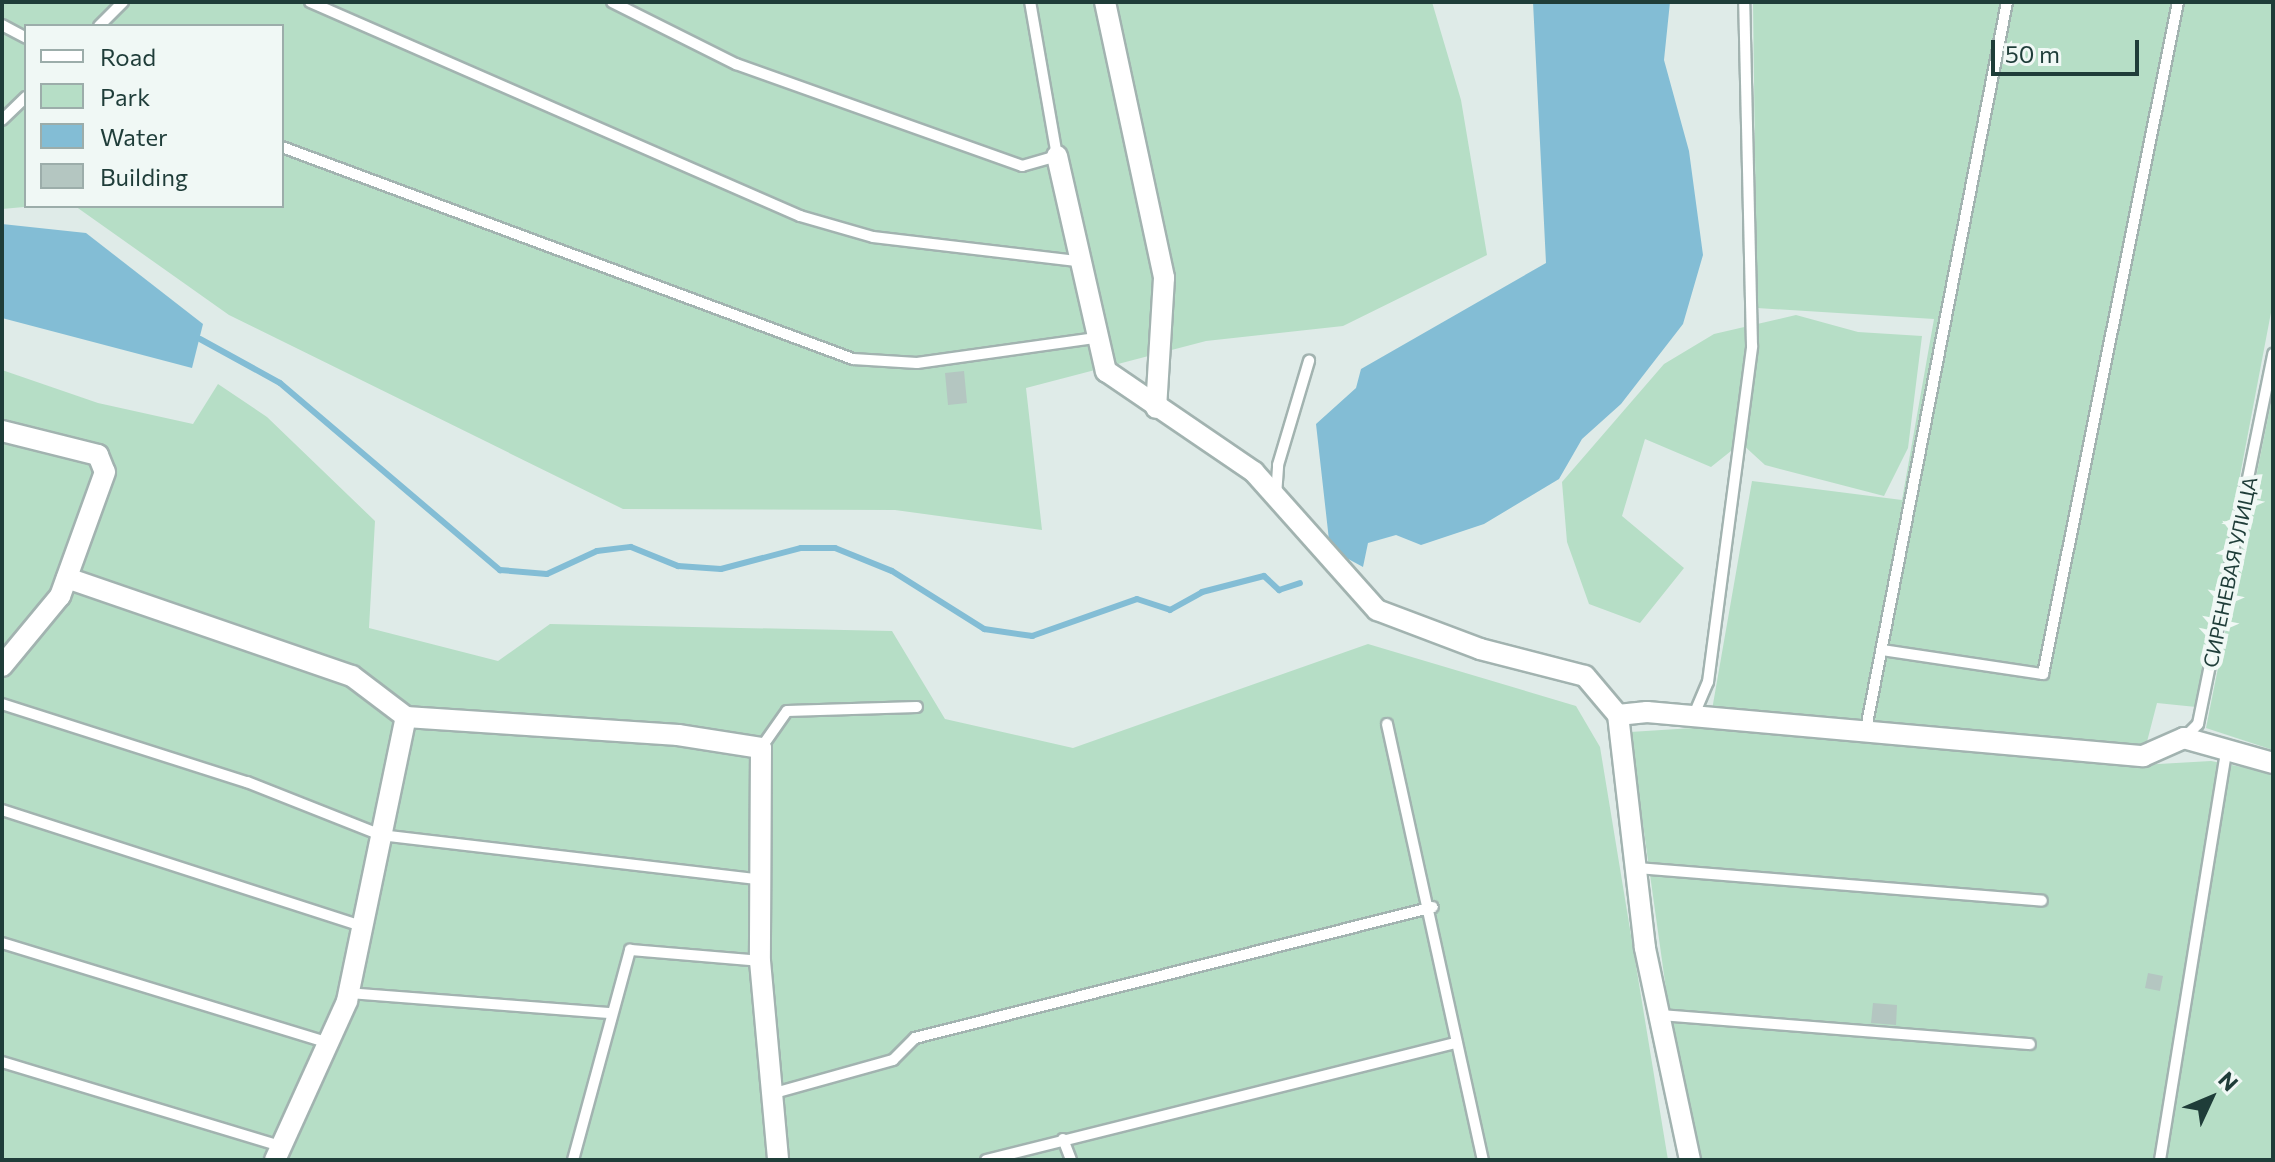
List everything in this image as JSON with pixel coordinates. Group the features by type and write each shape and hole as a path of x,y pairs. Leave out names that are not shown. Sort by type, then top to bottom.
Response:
{"street":[{"path":"1105,2 1164,278 1156,408"},
{"path":"1057,156 1094,338 1106,371 1254,472 1377,610 1480,649 1585,676 1618,715 1634,868 1659,1015 1690,1160"},
{"path":"2,431 98,455 105,472 67,578 2,666"},
{"path":"67,578 352,676 406,717 678,735 761,748 764,880 760,961 778,1160"},
{"path":"1618,715 1693,717 1865,736 2143,756 2184,738 2273,763"},
{"path":"277,1153 348,993 366,927 381,835 406,717"}],"lane":[{"path":"101,24 123,2"},
{"path":"310,2 800,216 873,237 1077,261"},
{"path":"612,2 736,64 1022,166 1057,156 1030,2"},
{"path":"1693,717 1708,682 1751,361 1744,2"},
{"path":"1865,736 2007,2"},
{"path":"1882,650 2043,674 2178,2"},
{"path":"2,25 24,37"},
{"path":"2,120 24,99"},
{"path":"284,148 853,359 917,363 1094,338"},
{"name":"СИРЕНЕВАЯ УЛИЦА","path":"2184,738 2198,724 2273,354"},
{"path":"1276,498 1278,465 1309,361"},
{"path":"2,704 247,782 381,835 764,880"},
{"path":"761,748 787,711 917,707"},
{"path":"1387,724 1433,907 1457,1043 1483,1160"},
{"path":"2160,1160 2226,751"},
{"path":"2,810 366,927"},
{"path":"1634,868 2042,901"},
{"path":"771,1094 893,1060 915,1038 1433,907"},
{"path":"2,943 326,1042"},
{"path":"573,1160 610,1013 630,950 760,961"},
{"path":"348,993 610,1013"},
{"path":"1659,1015 2030,1044"},
{"path":"986,1160 1457,1043"},
{"path":"2,1062 277,1153"},
{"path":"1063,1139 1071,1160"}],"green space":[{"path":"2,2 1432,2 1461,100 1487,255 1343,326 1206,341 1026,388 1042,530 895,510 623,509 229,315 78,208 284,208 284,24 24,24 24,207 2,209"},
{"path":"1753,2 2273,2 2273,302 2196,707 2157,703 2141,765 2211,761 2273,773 2273,1160 1690,1160 1630,732 1709,727 1752,481 1902,500 1934,319 1757,308"},
{"path":"1796,315 1858,332 1922,336 1908,448 1884,496 1765,465 1741,443 1711,467 1645,439 1622,516 1684,568 1640,623 1589,604 1567,542 1562,482 1664,364 1714,334"},
{"path":"2,370 98,403 193,424 218,384 267,417 375,521 369,628 498,661 550,624 892,631 945,719 1073,748 1368,644 1576,706 1600,747 1668,1160 2,1160"},
{"path":"2273,392 2273,750 2206,728"}],"water":[{"path":"1533,2 1670,2 1664,60 1689,151 1703,255 1683,324 1621,404 1582,439 1559,479 1484,524 1421,545 1396,535 1368,543 1363,567 1330,549 1316,424 1356,388 1361,369 1546,263"},
{"path":"2,224 86,233 203,324 192,368 2,318"}],"building":[{"path":"964,371 967,403 948,405 945,373"},
{"path":"2148,973 2163,976 2160,991 2145,988"},
{"path":"1873,1003 1897,1005 1896,1025 1871,1023"}],"waterway":[{"path":"200,339 280,383 500,570 547,574 597,551 631,547 678,566 721,569 801,548 835,548 892,571 984,629 1032,636 1137,599 1170,610 1202,592 1264,576 1279,590 1300,583"}]}
